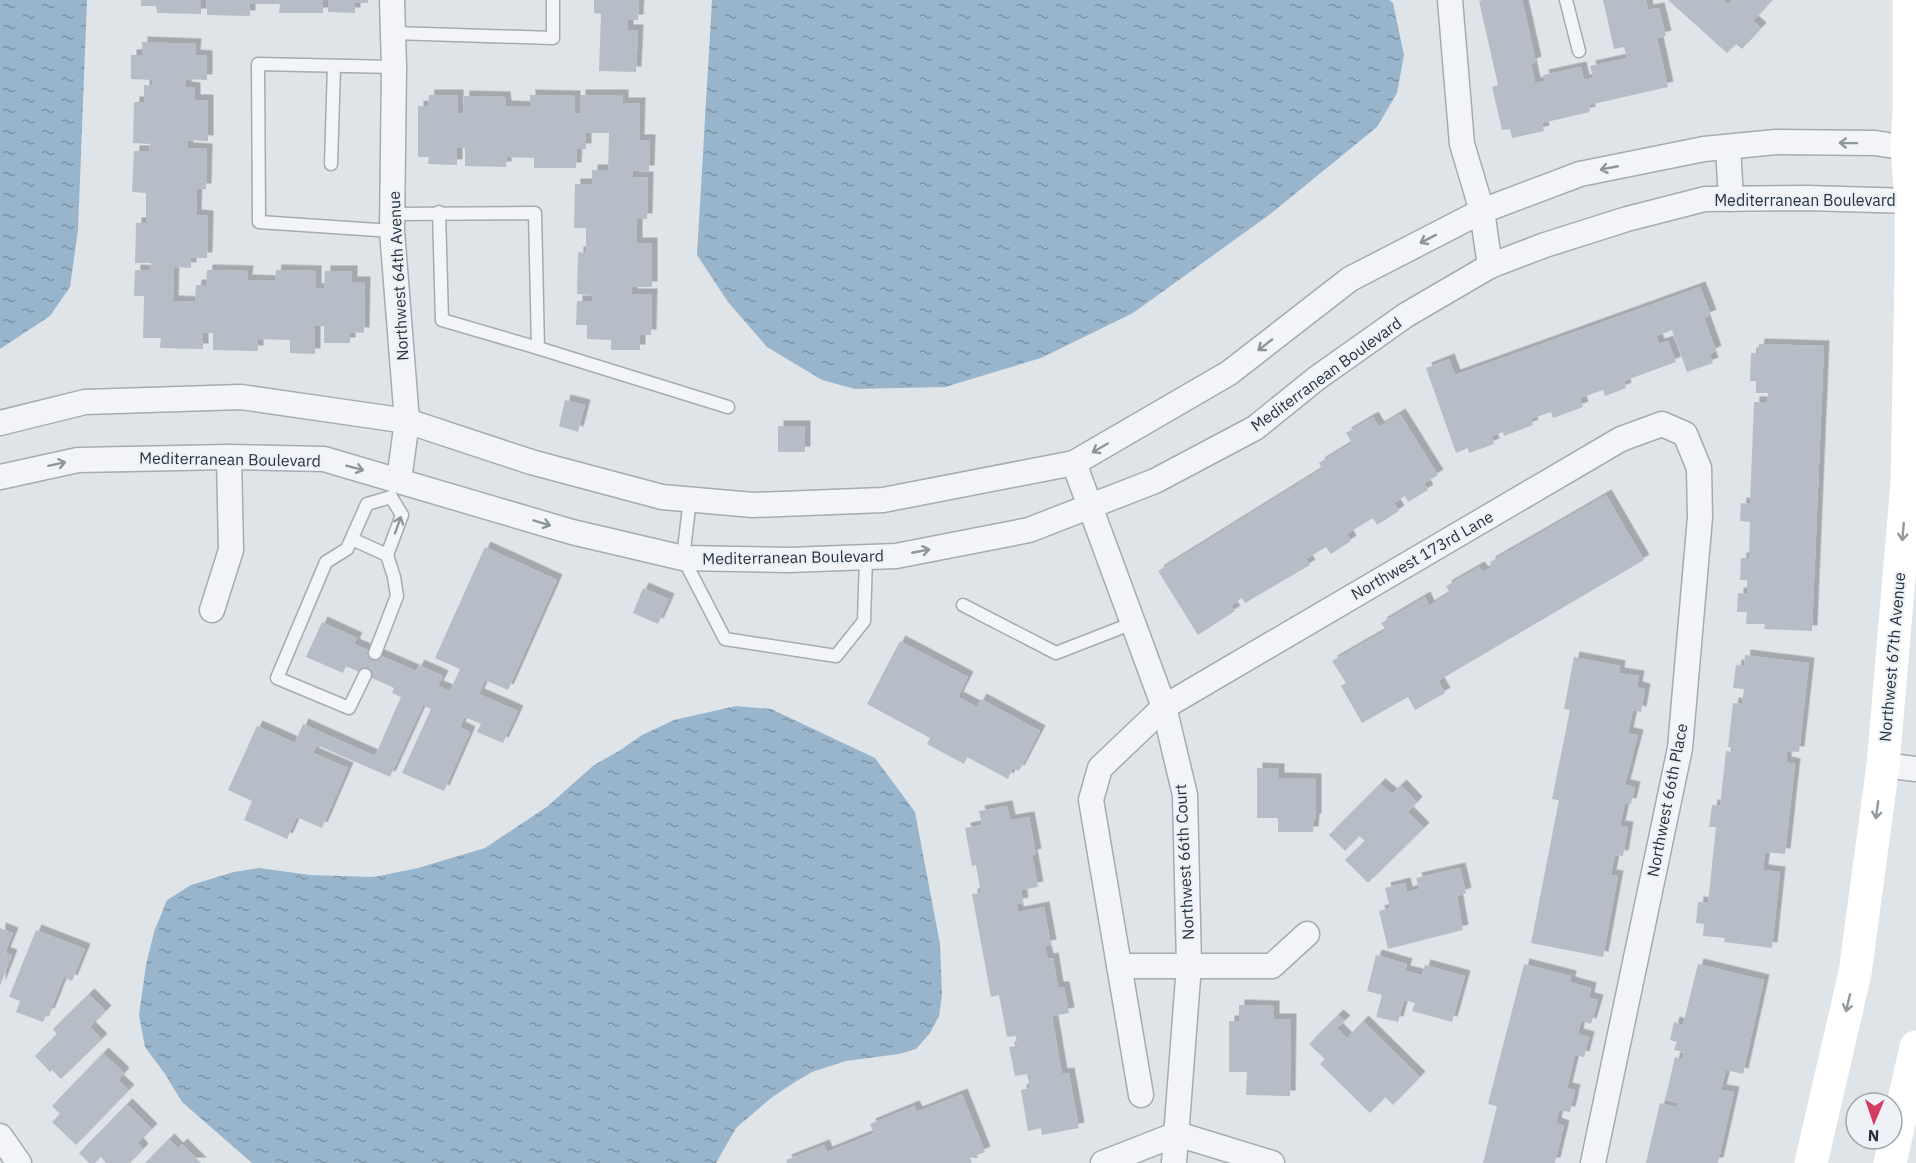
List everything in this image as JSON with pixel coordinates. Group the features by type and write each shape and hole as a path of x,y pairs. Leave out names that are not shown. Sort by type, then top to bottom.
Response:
{"main road":[{"name":"Northwest 67th Avenue","path":"1811,1163 1855,973 1883,765 1907,483 1911,201 1906,148 1909,111 1909,0"},
{"path":"1890,1163 1916,1047"}],"street":[{"name":"Northwest 64th Avenue","path":"392,0 393,222 407,421 395,488"},
{"path":"1450,0 1462,144 1482,211 1491,266"},
{"path":"0,423 85,402 241,397 407,421 531,462 662,496 753,505 883,500 1074,463 1229,373 1350,279 1482,211 1580,174 1704,149 1776,142 1875,143 1906,148"},
{"path":"1728,147 1731,199"},
{"name":"Mediterranean Boulevard","path":"0,477 78,460 230,457 324,459 395,488 683,558 789,560 896,556 1029,530 1155,481 1255,428 1317,378 1406,315 1491,266 1545,245 1627,219 1705,200 1807,198 1911,201"},
{"name":"Northwest 173rd Lane","path":"1141,1095 1091,800 1100,768 1164,707 1621,439 1662,424 1685,434"},
{"name":"Northwest 66th Place","path":"1593,1163 1680,748 1700,517 1699,468 1685,434"},
{"path":"212,610 231,550 230,457"},
{"name":"Northwest 66th Court","path":"1074,463 1164,707 1185,795 1189,965 1174,1163"},
{"path":"1883,765 1916,769"},
{"path":"1119,966 1272,966 1307,934"},
{"path":"1103,1163 1177,1134 1272,1163"},
{"path":"0,1136 19,1163"}],"lane":[{"path":"393,33 553,38 554,0"},
{"path":"1566,0 1579,51"},
{"path":"394,67 258,64 259,222 393,222 439,212 535,213 538,348"},
{"path":"330,164 334,66"},
{"path":"439,212 442,320 728,407"},
{"path":"365,675 349,708 277,678 326,562 346,549 367,504 395,488 402,515 387,555 397,596 375,653"},
{"path":"690,499 683,558 725,639 836,656 864,621 866,557"},
{"path":"352,539 387,555"},
{"path":"963,605 1056,653 1133,623"}],"water":[{"path":"0,0 87,0 78,230 70,287 50,316 0,349"},
{"path":"712,0 1389,0 1393,3 1404,55 1397,93 1377,127 1269,215 1133,313 1041,358 945,387 855,389 822,380 767,347 728,302 697,255"},
{"path":"736,706 771,709 875,758 915,812 940,944 942,995 939,1016 930,1033 916,1049 899,1054 846,1061 812,1072 771,1098 736,1128 716,1163 252,1163 182,1102 145,1047 139,1015 146,965 154,932 167,900 191,885 234,872 259,868 310,875 374,877 418,868 485,848 548,806 594,765 642,735 674,720"}],"building":[{"path":"141,0 201,0 201,14 157,13 156,6 141,6"},
{"path":"207,0 323,0 323,13 279,13 280,4 250,4 250,16 207,15"},
{"path":"328,0 368,0 368,3 355,3 355,13 328,12"},
{"path":"594,0 639,0 638,20 628,20 628,30 638,30 636,72 599,71 601,14 594,13"},
{"path":"1522,0 1536,62 1531,64 1535,83 1545,81 1543,75 1581,67 1584,80 1593,78 1590,66 1627,58 1624,47 1614,49 1603,0 1646,0 1648,10 1659,8 1666,36 1657,38 1668,87 1589,105 1590,112 1542,123 1544,131 1512,138 1510,129 1502,130 1492,87 1498,85 1479,1"},
{"path":"1668,0 1723,0 1728,4 1732,0 1772,0 1753,21 1761,28 1742,49 1736,44 1727,53"},
{"path":"142,42 196,44 195,55 207,56 207,80 186,79 186,87 195,88 195,100 208,100 208,141 187,140 188,148 207,149 206,189 197,189 196,215 208,216 207,258 191,258 191,268 174,267 173,301 195,302 196,285 206,285 207,270 248,271 247,280 275,281 276,270 316,271 316,289 324,288 325,271 352,271 352,282 365,282 364,333 350,332 350,343 324,343 324,326 315,326 315,354 290,353 290,340 258,339 258,351 213,350 213,333 203,333 203,349 160,348 161,338 143,338 144,296 134,296 135,270 150,271 151,263 135,263 136,223 146,223 146,193 132,192 134,151 149,151 150,144 133,143 134,102 144,102 144,85 152,86 152,80 131,79 131,55 142,55"},
{"path":"429,95 458,95 458,113 463,113 464,96 505,97 506,106 530,107 530,95 575,96 575,113 580,113 580,95 623,95 623,103 640,103 639,140 650,140 649,171 633,171 633,177 648,177 647,219 637,219 637,243 652,243 652,287 632,287 632,294 652,294 651,335 640,335 640,350 611,350 611,340 587,339 587,325 576,325 577,301 592,301 592,295 577,294 578,252 586,253 586,228 574,228 575,184 592,184 592,170 608,170 609,133 586,133 586,149 577,149 576,168 534,168 534,158 507,157 506,167 465,166 465,148 457,148 457,165 428,164 429,157 418,157 418,106 428,107"},
{"path":"1700,287 1711,315 1704,318 1716,351 1710,354 1713,363 1687,372 1672,330 1656,336 1659,344 1668,341 1676,362 1624,381 1626,388 1605,396 1603,390 1580,398 1583,407 1553,418 1551,412 1531,419 1533,425 1504,436 1503,432 1492,436 1494,444 1469,453 1468,448 1456,453 1426,368 1449,359 1455,375"},
{"path":"1759,344 1824,346 1812,631 1764,629 1765,624 1746,624 1747,612 1737,612 1738,593 1747,594 1747,580 1740,580 1741,558 1749,558 1750,522 1740,521 1741,503 1750,504 1754,402 1767,402 1768,393 1756,393 1756,381 1750,381 1751,353 1758,353"},
{"path":"565,400 585,405 578,432 559,426"},
{"path":"1400,414 1438,475 1424,483 1428,490 1408,502 1405,496 1394,503 1399,511 1377,525 1373,518 1347,534 1351,541 1331,554 1326,547 1306,559 1310,565 1245,603 1242,598 1231,606 1235,611 1198,635 1158,571 1322,469 1319,463 1352,443 1346,433 1373,417 1379,427"},
{"path":"778,426 805,426 805,452 778,452"},
{"path":"1606,495 1644,560 1438,681 1445,693 1415,710 1408,697 1362,723 1341,686 1346,683 1332,661 1386,630 1381,623 1425,597 1429,606 1450,593 1446,586 1479,567 1483,572 1492,567 1490,562"},
{"path":"485,547 557,580 508,690 485,680 479,694 518,711 503,743 477,732 481,724 465,717 460,727 470,732 444,791 402,773 431,709 423,705 390,777 317,745 313,753 348,768 322,828 297,817 287,839 244,820 252,801 228,790 257,726 295,743 303,724 375,756 401,697 392,693 394,688 346,666 343,673 306,657 322,622 357,638 354,644 416,671 419,665 443,676 438,686 450,691 460,669 435,658"},
{"path":"643,588 669,599 658,624 633,613"},
{"path":"900,641 968,677 958,697 977,707 981,699 1040,731 1019,771 1013,768 1008,779 967,757 964,764 927,744 930,738 867,704"},
{"path":"1745,655 1809,663 1799,752 1787,751 1786,762 1795,764 1785,854 1765,852 1763,870 1780,872 1772,948 1724,942 1725,938 1703,936 1704,924 1696,923 1698,902 1708,903 1716,827 1709,827 1712,805 1720,806 1726,751 1733,752 1734,748 1728,747 1733,703 1742,704 1744,689 1733,688 1736,665 1744,666"},
{"path":"1574,657 1620,666 1619,673 1639,676 1637,687 1645,689 1641,712 1633,710 1628,733 1638,735 1625,785 1635,787 1631,804 1625,803 1620,826 1628,827 1623,856 1615,855 1611,875 1618,876 1603,957 1531,943 1559,800 1552,799 1570,710 1564,709"},
{"path":"1257,768 1279,769 1279,778 1316,779 1316,819 1314,819 1313,832 1278,832 1278,818 1257,818"},
{"path":"1380,784 1392,794 1401,785 1417,802 1408,812 1424,828 1368,883 1345,860 1365,841 1359,836 1345,851 1329,835"},
{"path":"1007,806 1010,820 1029,817 1036,854 1032,855 1038,887 1021,890 1023,903 1017,904 1018,912 1044,907 1051,945 1045,946 1048,959 1053,958 1058,987 1064,987 1069,1013 1052,1016 1062,1074 1069,1073 1079,1128 1042,1135 1041,1128 1028,1131 1021,1090 1030,1088 1027,1074 1015,1076 1009,1047 1017,1046 1016,1036 1007,1037 999,995 991,997 972,894 981,893 976,865 972,866 965,828 982,825 979,811"},
{"path":"1460,868 1466,893 1457,896 1463,930 1388,949 1379,911 1390,908 1385,888 1405,883 1407,892 1419,889 1416,878"},
{"path":"0,928 13,933 5,953 12,955 0,986"},
{"path":"36,930 85,949 72,981 64,977 49,1014 47,1013 43,1022 16,1012 20,1001 9,997"},
{"path":"1376,955 1407,964 1405,971 1422,975 1425,965 1465,976 1452,1022 1412,1011 1415,1003 1404,1000 1398,1022 1376,1017 1382,995 1367,991"},
{"path":"1524,964 1571,976 1570,982 1591,988 1589,998 1598,1000 1591,1024 1581,1021 1578,1034 1589,1037 1584,1057 1575,1055 1567,1088 1575,1090 1570,1112 1559,1110 1556,1123 1564,1126 1555,1163 1483,1163 1497,1106 1488,1104"},
{"path":"1698,964 1764,980 1743,1074 1726,1070 1721,1090 1734,1092 1718,1163 1646,1163 1660,1103 1677,1107 1678,1103 1665,1100 1675,1057 1683,1059 1684,1052 1674,1050 1677,1042 1670,1040 1674,1022 1683,1025"},
{"path":"89,994 106,1011 90,1027 102,1039 61,1079 52,1070 50,1072 35,1056 57,1034 53,1029"},
{"path":"1239,1005 1274,1006 1274,1019 1291,1019 1290,1096 1246,1095 1247,1072 1229,1072 1229,1021 1239,1021"},
{"path":"1338,1015 1345,1021 1337,1028 1347,1038 1363,1021 1420,1077 1393,1105 1385,1097 1370,1113 1320,1064 1325,1059 1309,1044"},
{"path":"103,1053 124,1073 118,1080 129,1090 76,1145 52,1122 60,1114 52,1106"},
{"path":"962,1094 985,1152 970,1158 972,1163 787,1163 786,1160 824,1145 827,1152 874,1133 870,1124 914,1106 917,1112"},
{"path":"127,1104 152,1129 138,1143 143,1149 130,1163 106,1163 101,1157 95,1163 89,1163 79,1153"},
{"path":"169,1139 178,1148 182,1144 201,1163 145,1163"}]}
